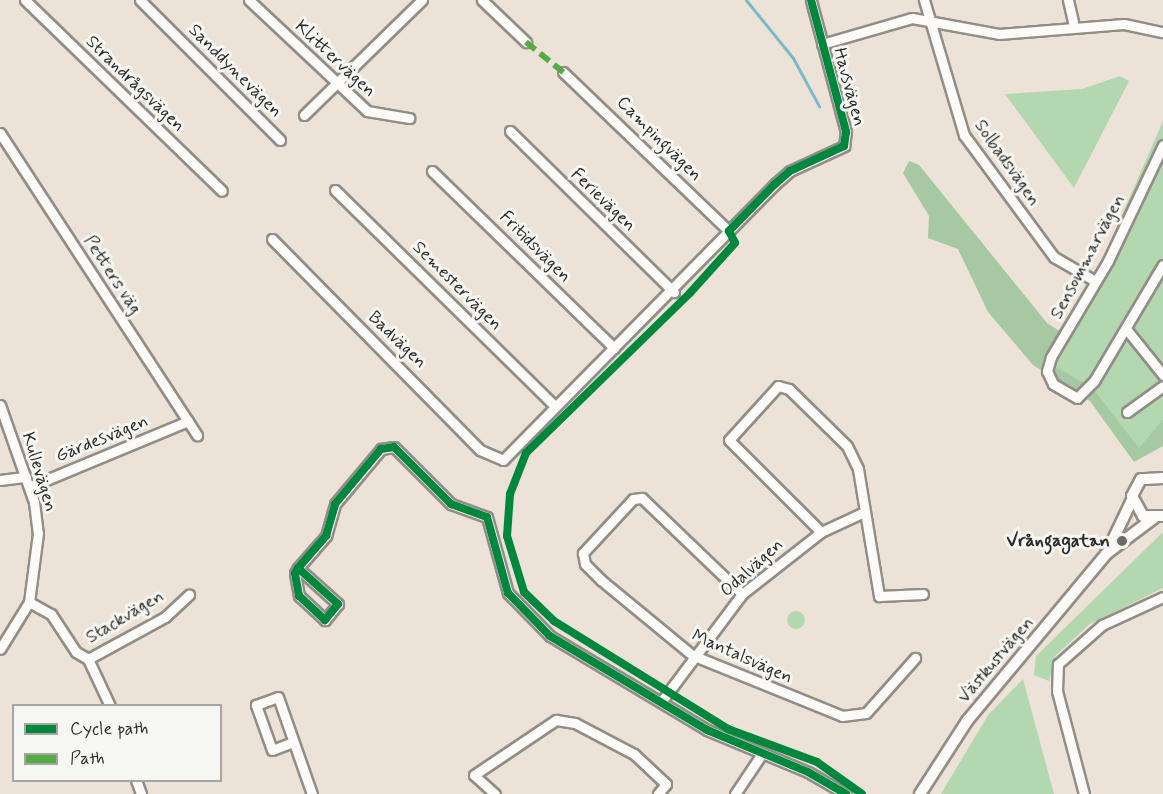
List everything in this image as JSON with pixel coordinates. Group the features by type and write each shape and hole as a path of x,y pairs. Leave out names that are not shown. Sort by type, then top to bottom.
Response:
{"street":[{"name":"Strandrågsvägen","path":"25,0 222,191"},
{"name":"Sanddynevägen","path":"140,0 280,140"},
{"name":"Klittervägen","path":"249,0 334,84 376,116 409,118"},
{"path":"304,115 422,0"},
{"path":"482,0 526,42"},
{"name":"Havsvägen","path":"500,461 554,405 674,292 729,231 790,171 844,146 846,132 811,0"},
{"name":"Solbadsvägen","path":"924,0 964,135 1054,257 1095,281"},
{"path":"1068,0 1074,27"},
{"path":"822,44 930,18 999,34 1124,24 1163,33"},
{"name":"Campingvägen","path":"563,72 729,231"},
{"name":"Ferievägen","path":"510,131 674,292"},
{"name":"Petters väg","path":"0,133 197,435"},
{"name":"Sensommarvägen","path":"1127,330 1077,398 1053,384 1047,371 1051,357 1095,281 1163,145"},
{"name":"Fritidsvägen","path":"432,171 614,348"},
{"name":"Semestervägen","path":"335,190 554,405"},
{"name":"Badvägen","path":"272,240 480,450 500,461"},
{"path":"1163,265 1127,330 1163,375"},
{"path":"820,532 729,440 778,386 789,389 847,446 858,469 879,596 923,594"},
{"path":"1127,412 1163,386"},
{"name":"Kullevägen","path":"0,405 29,487 38,533 29,602 0,649"},
{"name":"Gärdesvägen","path":"29,487 188,421"},
{"path":"298,568 338,604 325,620 299,596 294,576 298,568 326,536 335,504 381,449 394,447 452,504 487,517 500,577 525,616 661,702 761,755 786,763 846,794"},
{"name":"Västkustvägen","path":"920,794 967,720 1106,555 1132,500 1136,485 1163,469"},
{"path":"1149,476 1163,478"},
{"path":"0,480 26,477"},
{"name":"Mantalsvägen","path":"742,594 647,500 633,499 583,553 585,564 664,637 692,655 851,719 866,713 915,658"},
{"name":"Västkustvägen","path":"1132,500 1140,513 1160,518"},
{"name":"Odalvägen","path":"661,702 692,655 742,594 820,532 864,512"},
{"name":"Västkustvägen","path":"1106,555 1160,518"},
{"name":"Stackvägen","path":"29,602 51,614 76,652 88,659 165,617 189,595"},
{"path":"1084,794 1057,691 1058,664 1102,625 1163,597"},
{"path":"88,659 110,704"},
{"path":"293,742 272,750 256,705 278,697 312,794"},
{"path":"495,794 474,775 556,720 575,723 634,754 666,784 658,794"},
{"path":"735,794 761,755"}],"green space":[{"path":"1120,76 1129,81 1074,188 1005,94 1082,89"},
{"path":"1163,121 1163,419 1139,449 1092,387 1053,366 1069,338 1059,330 1100,265"},
{"path":"909,161 919,165 1047,323 1069,337 1054,366 1092,387 1139,448 1163,419 1163,446 1134,462 1090,401 1033,365 988,312 958,249 928,238 929,216 903,173"},
{"path":"1163,532 1163,588 1090,624 1055,656 1049,681 1034,675 1036,656"},
{"path":"796,611 802,614 805,620 802,626 796,629 790,626 787,620 790,614"},
{"path":"1023,679 1054,794 941,794 988,715"}],"waterway":[{"path":"746,0 793,58 819,106"}],"marked path":[{"path":"526,42 563,72"}],"cycle path":[{"path":"811,0 846,132 844,146 790,171 775,184 729,231 735,243 690,293 526,453 510,494 507,536 524,592 554,621 728,729 817,762 862,794"},
{"path":"298,568 338,604 325,620 299,596 295,573 298,568 326,536 335,504 381,449 394,447 451,504 487,517 508,593 550,636 707,730 808,772 846,794"}],"place":[{"name":"Vrångagatan","path":"1122,541"}]}
